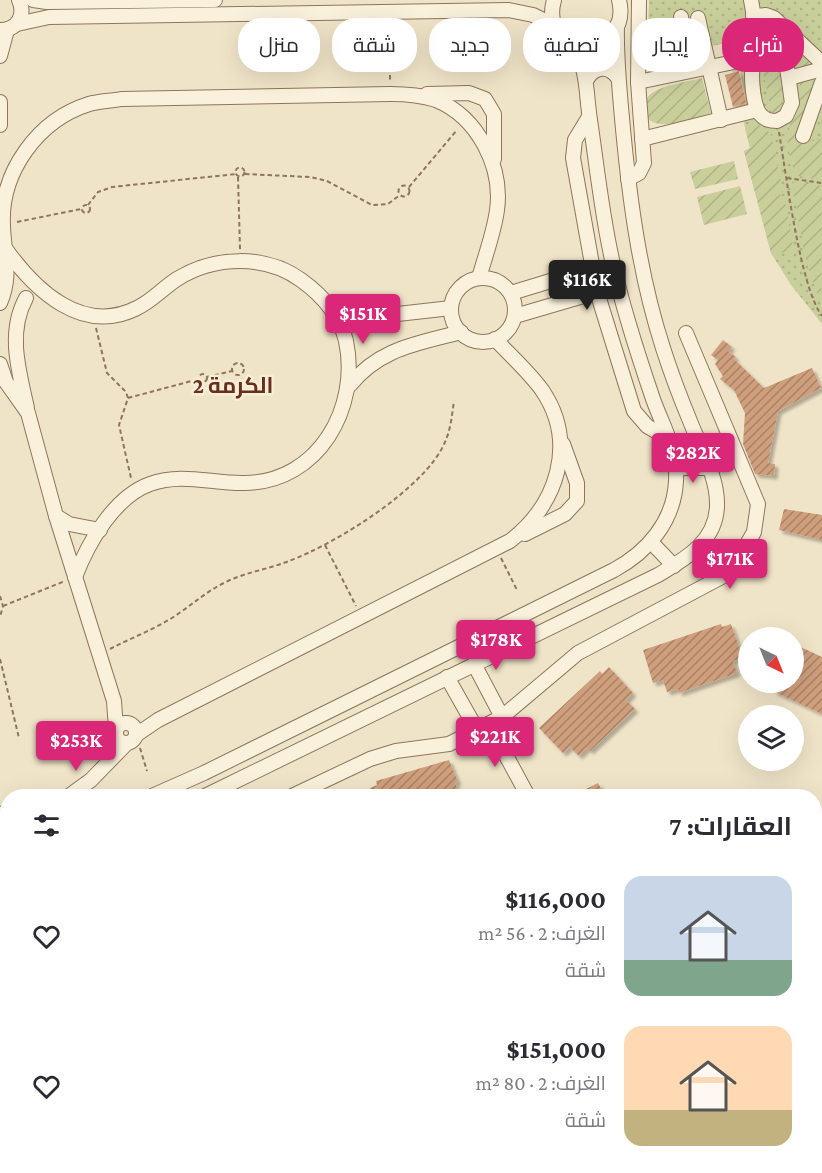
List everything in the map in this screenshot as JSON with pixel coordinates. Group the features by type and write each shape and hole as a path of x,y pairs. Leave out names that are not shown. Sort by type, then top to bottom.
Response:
{"street":[{"path":"0,56 8,28 22,15 19,0"},
{"path":"33,0 109,2 215,0"},
{"path":"553,18 554,0"},
{"path":"619,0 619,18"},
{"path":"627,179 637,175 643,168 638,82 639,0"},
{"path":"751,0 753,16 766,15 774,18 822,63"},
{"path":"109,2 110,17"},
{"path":"8,28 49,18 370,5 509,10 539,18"},
{"path":"587,79 593,71 602,68 612,70 618,78"},
{"path":"789,78 822,69"},
{"path":"710,71 721,120"},
{"path":"169,789 204,774 607,574 627,563 651,542 668,515 676,484 676,468 669,439 653,399 613,264 589,117 585,72"},
{"path":"219,789 674,566 689,557 714,525 717,506 709,468 677,390 651,310 631,215 618,72"},
{"path":"638,82 684,72"},
{"path":"752,72 757,110 763,117 777,121 786,116 791,108 788,72"},
{"path":"803,136 821,87"},
{"path":"466,120 469,93"},
{"path":"51,299 1,300 8,272 2,225 9,183 17,164 36,137 60,117 90,104 121,99 469,93 485,99 494,114 494,170"},
{"path":"413,94 437,101 466,120 486,147 498,190 497,210 479,278"},
{"path":"0,102 0,125"},
{"path":"642,139 757,110"},
{"path":"466,120 494,114"},
{"path":"589,117 575,140 573,152 597,292 634,411 647,426 669,439"},
{"path":"5,248 26,276 51,299 72,310 94,316 115,315 135,309 196,269 218,263 240,261 268,264 293,274 315,290 333,312 344,334 350,359 350,385 342,415 326,441 304,462 277,477 247,483 171,478 149,484 135,492 113,512 86,553 75,577"},
{"path":"511,293 593,268"},
{"path":"479,278 492,279 503,284 511,293 515,316 508,330 495,339 477,341 461,332 455,325 451,308 457,291 463,285 479,278"},
{"path":"515,316 597,292"},
{"path":"26,298 17,323 17,360 28,412 56,516 114,701 126,732"},
{"path":"333,312 362,318 451,308"},
{"path":"350,385 367,366 388,352 461,332"},
{"path":"307,789 370,759 396,751 440,746 483,727 502,717 565,662 731,572 754,532 758,504 686,333"},
{"path":"79,789 91,780 126,732 158,720 565,514 577,501 577,483 557,425 543,393 495,339"},
{"path":"17,360 0,364 3,380 28,412"},
{"path":"510,541 539,513 550,496 555,482 560,444 557,425"},
{"path":"676,468 709,468"},
{"path":"555,482 577,483"},
{"path":"550,496 565,514"},
{"path":"56,516 69,524 100,530"},
{"path":"651,542 674,566"},
{"path":"474,664 502,717"},
{"path":"447,677 523,789"}],"path":[{"path":"390,72 390,94"},
{"path":"400,195 407,196 409,187 466,120"},
{"path":"777,121 806,276 822,316"},
{"path":"240,261 237,175 239,168 244,169 245,174"},
{"path":"2,225 81,209 88,206 98,192 112,187 245,174 310,177 327,181 372,205 388,204 400,195 402,186 409,187"},
{"path":"787,178 822,183"},
{"path":"81,209 86,213 90,210 88,206"},
{"path":"94,316 107,373 126,392 128,398 119,425 135,492"},
{"path":"128,398 199,379 205,381 207,378 232,371 240,375 244,368 237,363 232,371"},
{"path":"199,379 202,374 207,378"},
{"path":"99,654 175,616 208,590 231,579 290,561 325,545 378,511 405,489 436,458 446,441 453,401"},
{"path":"325,545 362,616"},
{"path":"496,548 517,590"},
{"path":"3,606 75,577"},
{"path":"0,596 3,606 0,617"},
{"path":"0,659 20,738"},
{"path":"126,732 147,771"}],"green space":[{"path":"649,0 822,0 822,324 791,285 771,253 744,151 750,148 741,111 749,108 740,72 804,72 804,18 722,18 722,44 710,46 710,18 648,18"},
{"path":"804,50 819,64 804,68"},
{"path":"763,72 780,72 784,89 783,104 781,112 774,114 771,111"},
{"path":"816,77 818,83 799,142 801,144 822,139 822,181 795,175 788,142 789,130 799,96 800,81"},
{"path":"702,78 711,113 662,124 647,118 646,102 652,93 670,85"},
{"path":"759,125 767,129 772,137 783,192 780,193 781,202 785,202 794,252 771,253 744,151 750,148 745,128"},
{"path":"734,161 738,179 695,189 690,172"},
{"path":"792,182 822,186 821,305 805,257"},
{"path":"740,186 747,214 704,225 697,197"}],"building":[{"path":"739,72 746,103 733,107 725,75"},
{"path":"723,340 732,347 728,351 736,357 734,359 764,388 812,368 821,388 778,411 768,463 775,464 774,476 755,474 743,444 745,413 734,390 720,379 723,376 715,364 718,360 711,355"},
{"path":"784,509 822,515 822,540 779,530"},
{"path":"721,624 722,627 731,624 738,644 738,659 733,661 737,673 679,693 678,689 667,692 663,680 653,683 643,650"},
{"path":"804,649 822,657 822,714 777,693 804,693"},
{"path":"609,667 633,693 626,700 635,709 590,751 587,748 579,756 570,747 563,753 539,728 600,671 602,674"},
{"path":"449,760 458,782 455,783 457,789 370,789 377,785 376,781"},
{"path":"598,783 601,789 586,789"}],"district":[{"name":"الكرمة 2","path":"233,385"}]}
